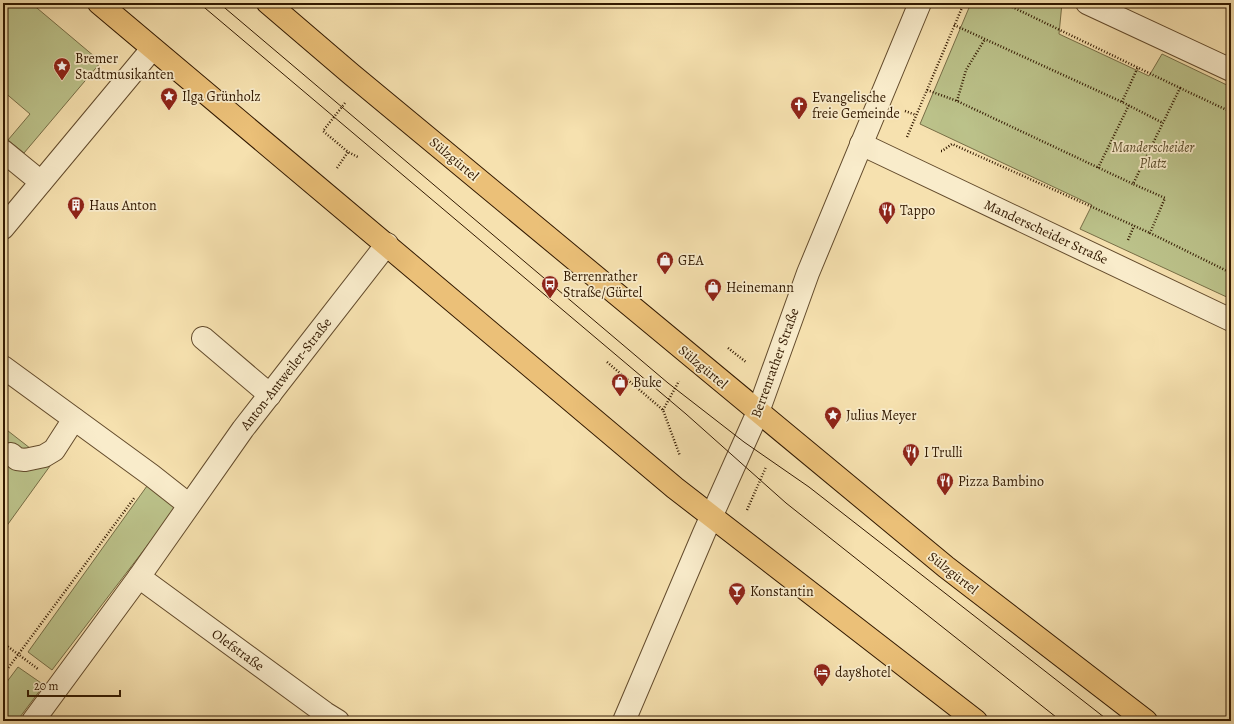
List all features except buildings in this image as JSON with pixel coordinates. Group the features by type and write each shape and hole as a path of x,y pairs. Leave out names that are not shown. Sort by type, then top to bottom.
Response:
{"main road":[{"path":"99,3 675,488 976,721"},
{"name":"Sülzgürtel","path":"268,3 351,74 946,567 1146,721"}],"street":[{"name":"Berrenrather Straße","path":"624,721 758,412 808,273 920,3"},
{"path":"1087,3 1231,70"},
{"path":"3,228 152,49"},
{"name":"Manderscheider Straße","path":"861,144 1231,320"},
{"path":"3,151 41,182"},
{"name":"Anton-Antweiler-Straße","path":"33,721 139,577 243,429 387,244"},
{"path":"203,338 270,395"},
{"path":"3,367 151,475 189,506"},
{"path":"11,454 17,459 25,460 44,456 54,450 74,419"},
{"name":"Olefstraße","path":"139,577 338,721"}],"path":[{"path":"904,111 916,116 964,3"},
{"path":"1004,3 1231,112"},
{"path":"954,25 1129,105 1163,123"},
{"path":"957,101 966,70 985,39"},
{"path":"1122,102 1138,67"},
{"path":"1133,184 1180,88"},
{"path":"927,90 957,101 1165,198 1150,233"},
{"path":"346,102 323,131 348,152 358,156"},
{"path":"1098,168 1129,105"},
{"path":"952,144 1150,233 1231,273"},
{"path":"607,362 663,410 681,459"},
{"path":"663,410 682,377"},
{"path":"746,514 766,466"},
{"path":"3,675 151,475"},
{"path":"3,643 18,654"}],"green space":[{"path":"3,3 31,3 101,62 24,153 8,140 30,114 3,91"},
{"name":"Manderscheider Platz","path":"971,3 1062,3 1059,34 1149,76 1162,54 1231,87 1231,299 1080,229 1092,205 920,124"},
{"path":"3,427 35,452 24,470 50,466 3,531"},
{"path":"147,486 176,508 52,670 28,652"},
{"path":"18,667 44,685 17,721 3,721 3,687"}],"tram line":[{"path":"199,3 686,414 786,503 1061,721"},
{"path":"219,3 668,383 744,442 809,487 1109,721"}],"place":[{"name":"Bremer Stadtmusikanten","path":"62,81"},
{"name":"Ilga Grünholz","path":"169,111"},
{"name":"Evangelische freie Gemeinde","path":"799,120"},
{"name":"Haus Anton","path":"76,220"},
{"name":"Tappo","path":"887,225"},
{"name":"GEA","path":"665,275"},
{"name":"Berrenrather Straße/Gürtel","path":"550,299"},
{"name":"Heinemann","path":"713,302"},
{"name":"Buke","path":"620,397"},
{"name":"Julius Meyer","path":"833,430"},
{"name":"I Trulli","path":"911,467"},
{"name":"Pizza Bambino","path":"945,496"},
{"name":"Konstantin","path":"737,606"},
{"name":"day8hotel","path":"822,687"}]}
